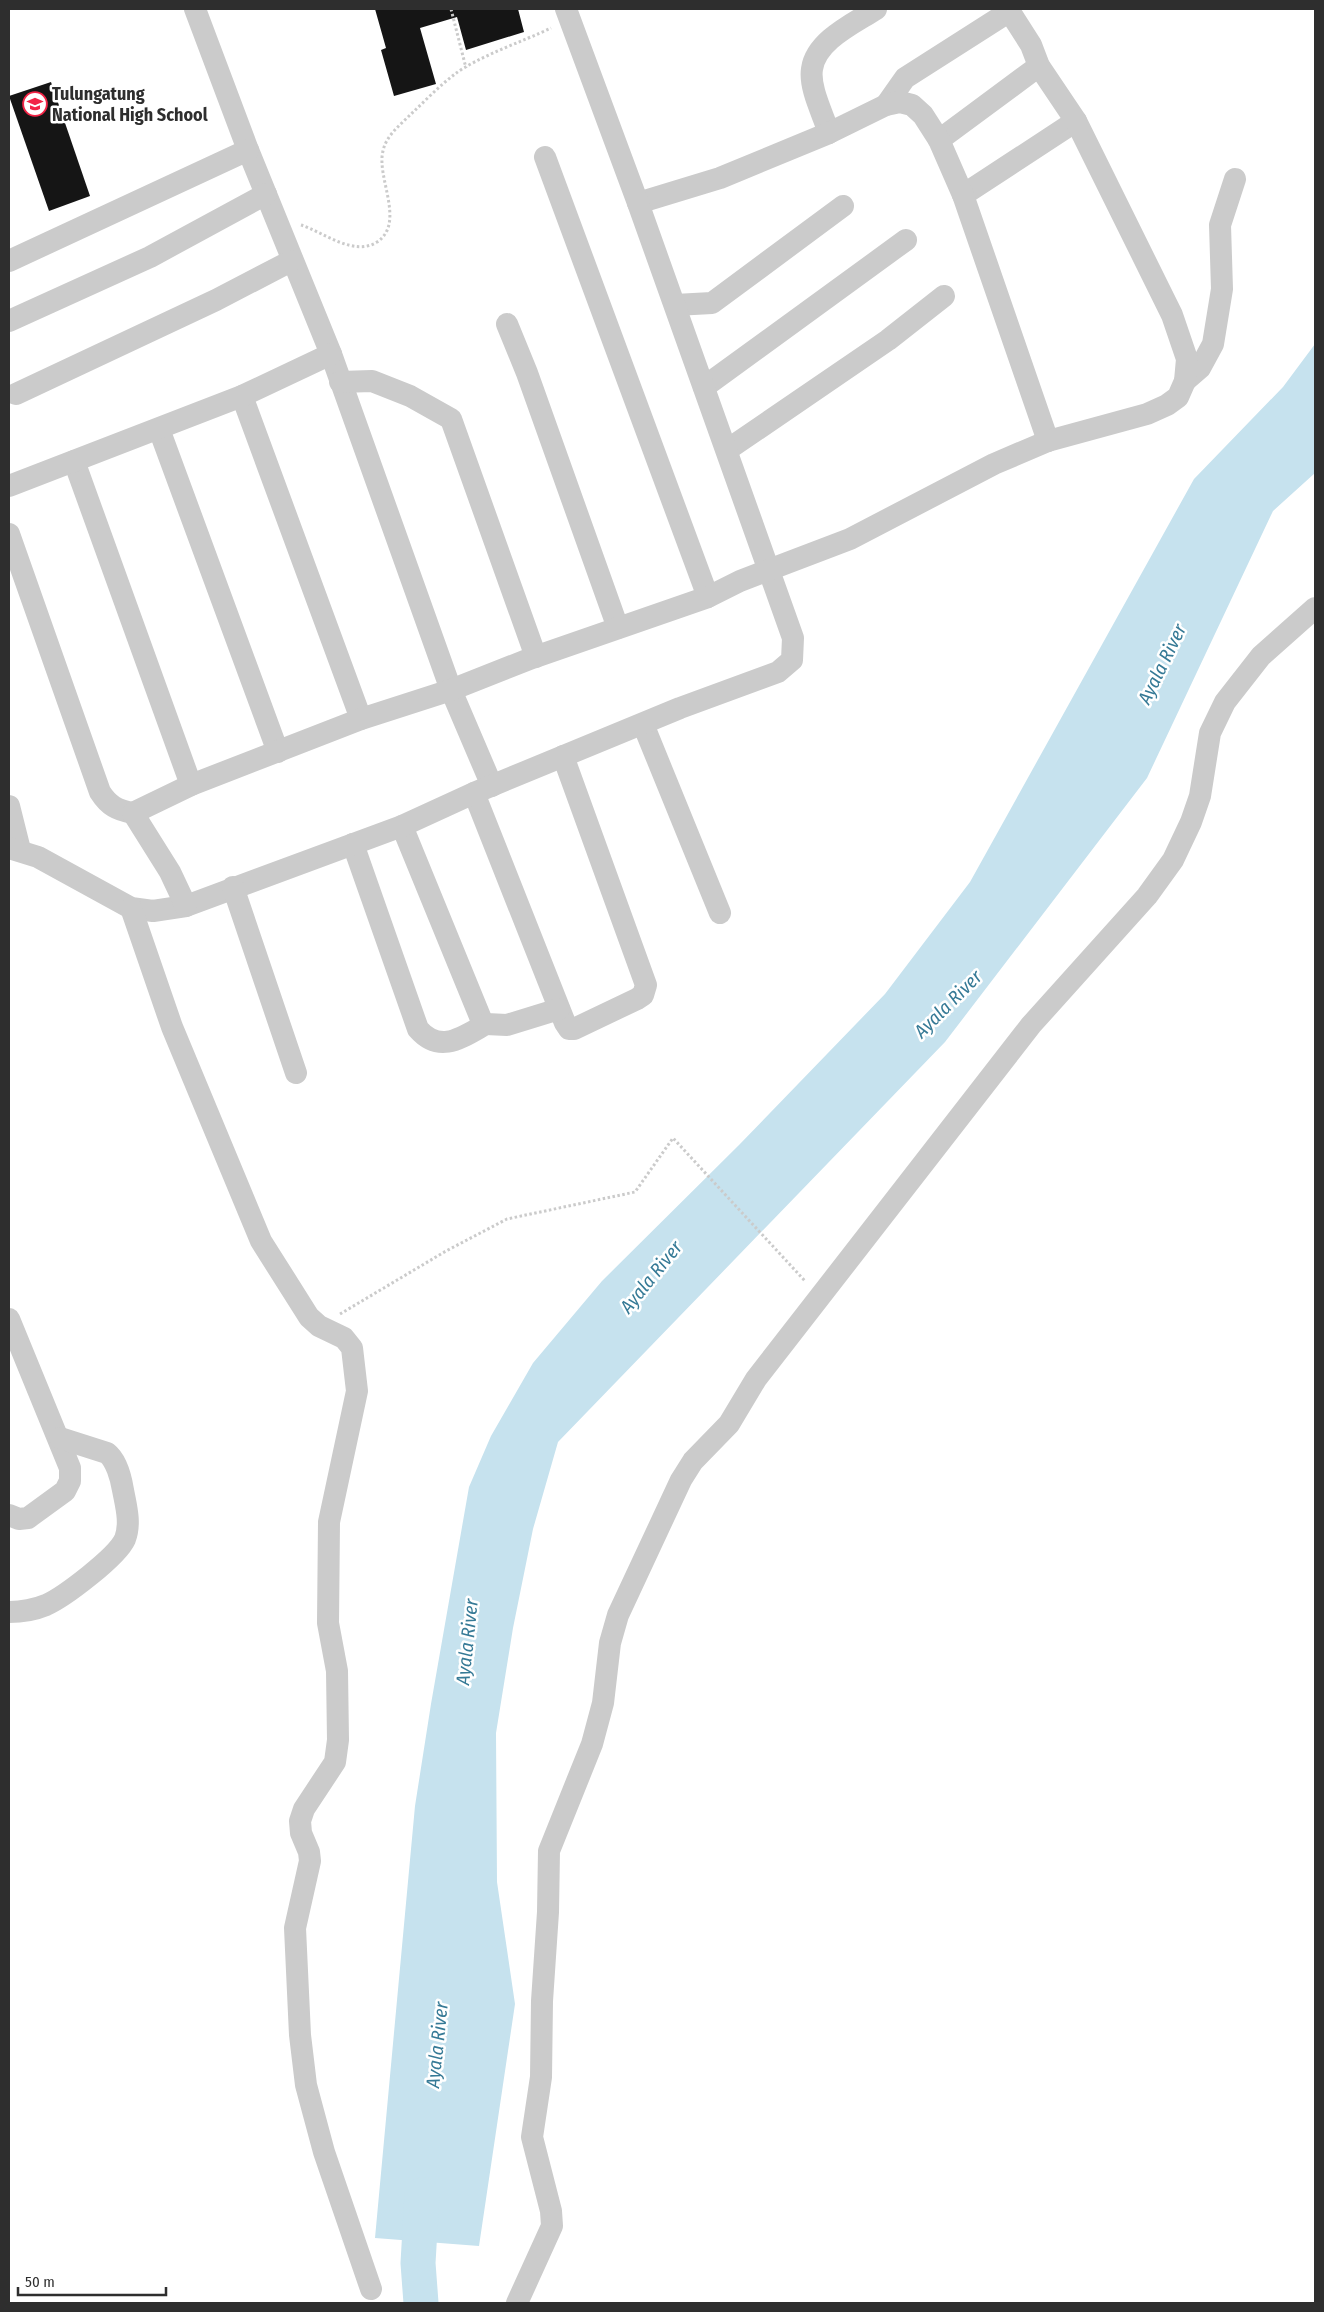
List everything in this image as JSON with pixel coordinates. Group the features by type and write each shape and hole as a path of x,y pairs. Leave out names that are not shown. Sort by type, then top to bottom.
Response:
{"street":[{"path":"195,9 291,261 331,354 451,690 559,1009 566,1026 574,1030 637,999 643,995 646,985 563,756"},
{"path":"829,133 813,86 812,68 818,54 827,42 876,9"},
{"path":"9,534 100,792 108,803 118,810 133,813 191,785 361,720 451,690 536,657 708,597 768,570 850,539 994,464 1048,441 1147,414 1167,405 1178,397 1185,381 1187,359 1172,315 1076,121 1039,66 1031,46 1009,10 905,78 886,105"},
{"path":"9,806 14,849 38,857 131,908 153,911 186,906 402,826 483,789 563,756 740,684 778,672 792,660 793,638 675,304 568,14"},
{"path":"939,140 1039,66"},
{"path":"638,202 720,178 829,133 886,105 900,102 912,105 923,116 939,140 963,195 1048,441"},
{"path":"963,195 1076,121"},
{"path":"9,261 248,150"},
{"path":"545,157 708,597"},
{"path":"1185,381 1200,368 1213,344 1222,289 1220,225 1235,179"},
{"path":"9,321 150,257 266,194"},
{"path":"675,304 712,304 843,206"},
{"path":"704,387 906,240"},
{"path":"16,394 163,326 291,261"},
{"path":"726,450 888,340 944,296"},
{"path":"507,324 527,373 618,628"},
{"path":"9,486 159,430 242,396 331,354"},
{"path":"340,382 372,381 410,396 451,419 536,657"},
{"path":"242,396 361,720"},
{"path":"159,430 278,752"},
{"path":"74,461 191,785"},
{"path":"517,2303 552,2226 551,2211 532,2137 541,2077 542,2001 548,1920 549,1851 583,1769 594,1736 603,1703 610,1643 618,1615 681,1480 693,1462 729,1424 756,1380 1031,1025 1126,922 1173,860 1191,822 1200,796 1210,733 1226,702 1261,656 1315,608"},
{"path":"643,724 720,913"},
{"path":"133,813 170,872 186,906"},
{"path":"402,826 481,1019 486,1024"},
{"path":"353,844 418,1029 427,1039 438,1044 464,1036 486,1024 506,1025 559,1009"},
{"path":"233,887 296,1073"},
{"path":"131,908 172,1027 262,1241 309,1317 319,1326 344,1338 352,1348 357,1391 330,1522 328,1623 337,1671 338,1740 335,1762 304,1809 300,1821 301,1833 310,1852 310,1861 294,1928 297,1990 306,2085 324,2152 371,2289"},
{"path":"9,1318 60,1438 70,1468 70,1481 65,1491 28,1518 19,1519 9,1515"},
{"path":"9,1612 29,1611 48,1604 66,1592 112,1556 124,1541 128,1528 122,1483 112,1457 107,1452 60,1438"}],"path":[{"path":"451,9 466,68"},
{"path":"275,217 309,228 344,243 362,246 376,242 383,235 391,206 383,168 383,152 392,133 455,73 568,14"},
{"path":"319,1326 446,1251 507,1219 635,1192 673,1138 821,1298"}],"water":[{"path":"1315,344 1315,473 1273,511 1147,778 945,1042 558,1442 533,1529 513,1628 496,1733 497,1882 515,2004 479,2246 375,2238 415,1806 469,1487 491,1436 533,1363 602,1281 739,1145 885,994 970,882 1194,479 1283,387"}],"building":[{"path":"375,9 518,9 524,32 466,50 457,17 420,28 436,84 394,96 381,50 386,48"},
{"path":"51,82 90,196 49,211 9,96"}],"waterway":[{"name":"Ayala River","path":"421,2303 418,2263 422,2195"}],"place":[{"name":"Tulungatung National High School","path":"35,104"}]}
